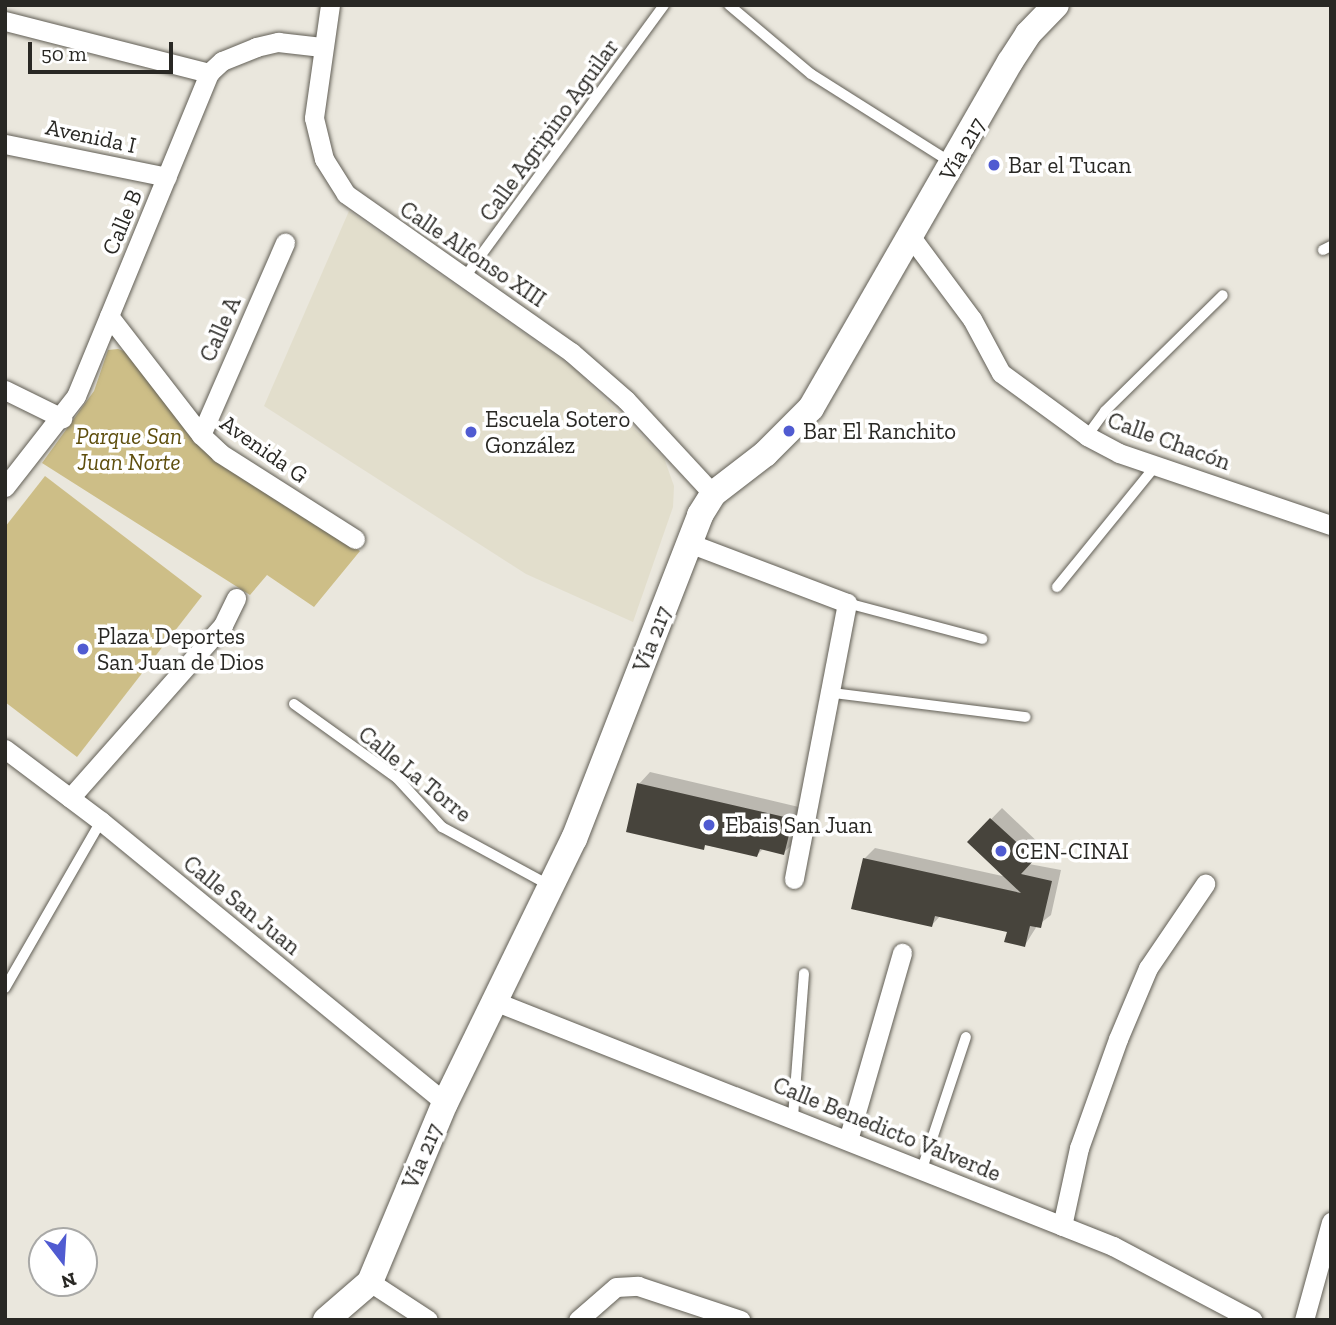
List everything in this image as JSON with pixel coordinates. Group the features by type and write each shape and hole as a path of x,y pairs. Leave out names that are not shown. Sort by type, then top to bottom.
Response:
{"main road":[{"name":"Vía 217","path":"326,1320 370,1282 445,1103 551,886 689,543 713,494 765,454 811,408 1028,34 1056,5"}],"street":[{"name":"Calle Alfonso XIII","path":"330,5 314,118 331,170 346,194 581,360 626,400 713,494"},
{"path":"5,21 209,73 222,61 256,47 278,43 322,47"},
{"name":"Calle B","path":"5,487 62,418 76,396 209,73"},
{"name":"Avenida I","path":"5,144 167,177"},
{"name":"Calle Chacón","path":"911,237 972,319 1001,373 1087,436 1119,453 1331,526"},
{"name":"Calle A","path":"201,435 285,243"},
{"name":"Avenida G","path":"109,316 201,435 220,453 355,539"},
{"path":"5,390 62,418"},
{"path":"689,543 846,603 833,693 794,879"},
{"path":"70,798 223,625 236,598"},
{"name":"Calle San Juan","path":"5,750 101,821 445,1103"},
{"path":"1062,1226 1079,1148 1118,1039 1149,968 1205,884"},
{"path":"848,1140 902,953"},
{"name":"Calle Benedicto Valverde","path":"494,1001 1112,1246 1253,1320"},
{"path":"1304,1320 1331,1222"},
{"path":"370,1282 428,1320"},
{"path":"578,1320 616,1287 638,1286 740,1320"}],"lane":[{"name":"Calle Agripino Aguilar","path":"465,277 664,5"},
{"path":"729,5 811,74 953,164"},
{"path":"1087,436 1105,411 1223,295"},
{"path":"1057,587 1156,465"},
{"path":"846,603 982,639"},
{"path":"833,693 1026,717"},
{"name":"Calle La Torre","path":"294,705 397,778 442,827 551,886"},
{"path":"5,988 101,821"},
{"path":"793,1118 804,973"},
{"path":"922,1169 966,1037"}],"shaded area":[{"name":"Escuela Sotero González","path":"349,211 574,368 664,458 674,486 673,507 633,622 526,574 264,406"}],"green space":[{"name":"Parque San Juan Norte","path":"108,350 127,352 234,470 360,551 314,607 267,575 250,595 42,463 94,391"},
{"name":"Plaza Deportes San Juan de Dios","path":"45,476 202,596 77,757 5,702 5,527"}],"building":[{"name":"Ebais San Juan","path":"637,783 793,819 784,855 760,849 757,857 705,845 704,850 626,832"},
{"path":"990,818 1035,859 1021,874 1052,881 1041,928 1030,926 1025,947 1004,942 1007,932 935,916 932,927 851,909 863,858 1021,893 967,842"}],"place":[{"name":"Bar el Tucan","path":"994,165"},
{"name":"Bar El Ranchito","path":"789,431"},
{"name":"Escuela Sotero González","path":"471,432"},
{"name":"Plaza Deportes San Juan de Dios","path":"83,649"},
{"name":"Ebais San Juan","path":"709,825"},
{"name":"CEN-CINAI","path":"1001,851"}]}
